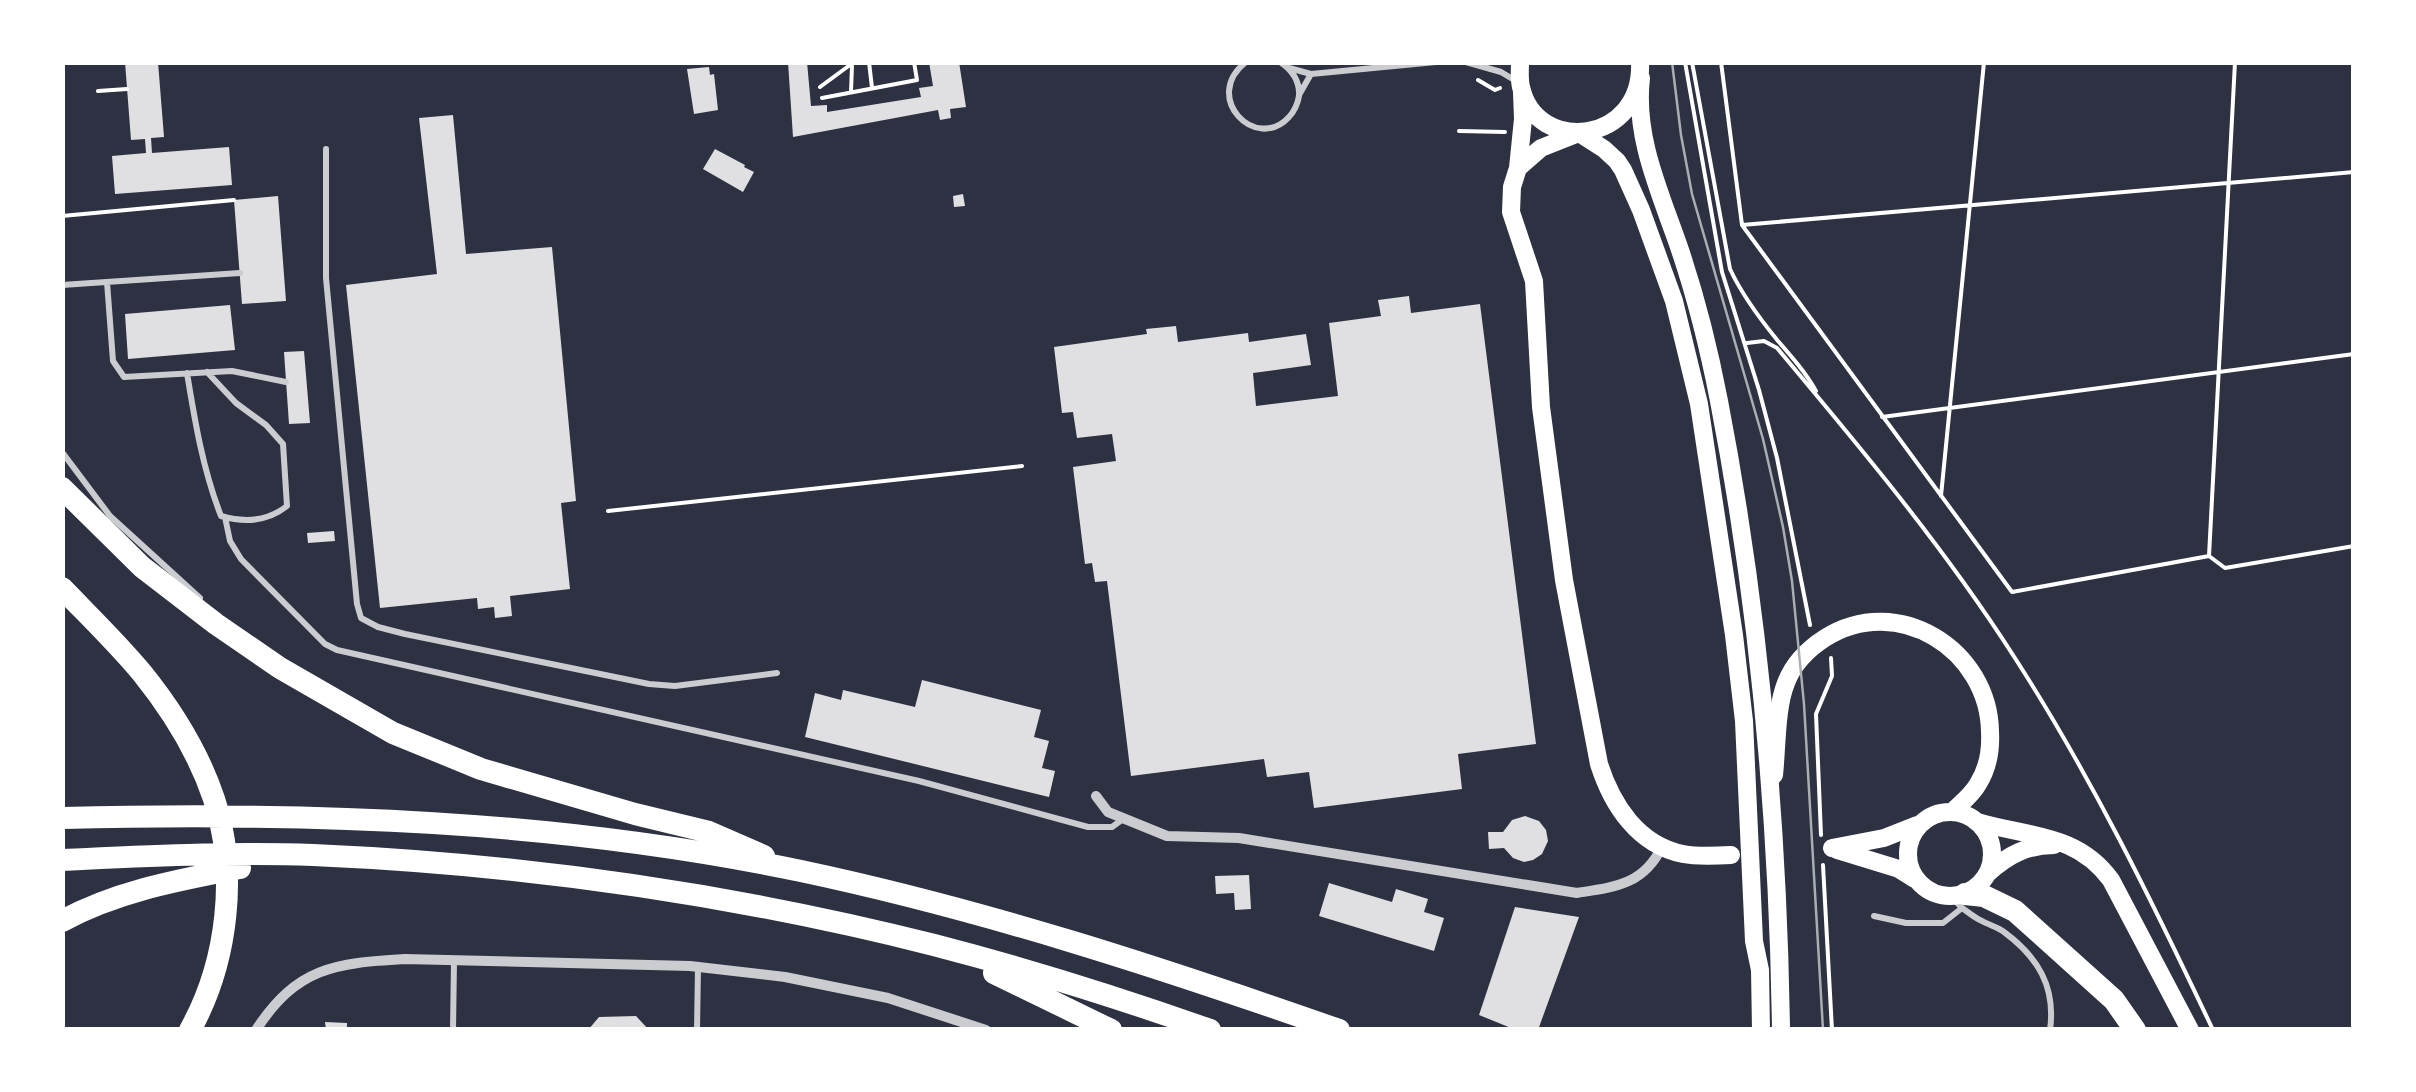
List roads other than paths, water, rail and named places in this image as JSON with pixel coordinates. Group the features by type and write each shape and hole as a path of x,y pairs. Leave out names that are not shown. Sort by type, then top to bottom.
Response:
{"highway":[{"path":"62,488 142,567 216,624 280,668 392,733 481,769 709,832 800,871"},
{"path":"62,588 141,672 167,708 196,756 214,799 224,844 227,892 223,932 217,964 190,1030"},
{"path":"62,818 382,818 636,843 800,871 979,913 1155,966 1338,1030"},
{"path":"62,860 311,855 488,868 671,891 855,926 936,946 1104,993 1210,1030"},
{"path":"62,921 90,906 165,882 311,855"},
{"path":"1959,899 1984,896 2015,911 2114,1000 2135,1030"},
{"path":"936,946 1111,1030"}],"main road":[{"path":"1520,62 1524,119 1511,212 1534,282 1541,408 1556,523 1599,764 1623,814 1646,837 1683,854 1731,855"},
{"path":"1518,168 1541,148 1614,122 1636,95 1640,70"},
{"path":"1640,70 1642,131 1694,295 1719,400 1732,477 1755,634 1771,795 1781,1030"},
{"path":"1521,88 1530,108 1544,121 1579,133 1604,149 1623,170 1642,210 1674,302 1699,404 1734,635 1744,720 1761,1030"},
{"path":"1771,795 1780,707 1784,687 1796,663 1820,641 1844,628 1867,622 1891,622 1915,626 1939,638 1959,654 1985,696 1990,720 1987,766 1978,785 1952,812"},
{"path":"2070,845 2019,850 2002,860 1959,899 1926,889 1899,869 1832,848 1884,838 1930,816 1952,812 2008,831 2046,836 2070,845 2101,866 2111,880 2190,1030"},
{"path":"1916,880 1910,868 1909,844 1921,822"},
{"path":"1978,822 1992,846 1992,861 1986,875"}],"street":[{"path":"1096,796 1108,812 1167,836 1239,838 1578,893 1624,886 1656,859 1662,847"},
{"path":"256,1030 280,997 302,979 362,962 406,959 698,967 785,978 888,998 986,1030"}],"lane":[{"path":"1232,62 1231,106 1251,126 1270,128 1282,124 1296,106 1310,74"},
{"path":"1232,77 1246,62"},
{"path":"1283,64 1310,74 1436,62"},
{"path":"1466,62 1501,72 1521,88"},
{"path":"1283,64 1294,74 1299,96"},
{"path":"326,149 326,278 361,618 405,634 649,684 675,686 777,672"},
{"path":"62,285 240,274"},
{"path":"107,282 112,362 124,377 232,370 286,382"},
{"path":"187,373 196,432 221,516 241,522 275,516 287,506 283,444 207,372"},
{"path":"62,452 110,516 214,610"},
{"path":"225,518 240,559 325,644 336,650 919,781 1088,828 1112,827 1124,819"},
{"path":"227,622 280,668"},
{"path":"1874,916 1906,923 1943,923 1959,899 1982,922 2002,930 2036,962 2053,1001 2050,1030"},
{"path":"452,1030 454,960"},
{"path":"697,1030 698,967"}],"tram line":[{"path":"1672,62 1692,194 1763,439 1792,581 1804,704 1823,1030"}]}
